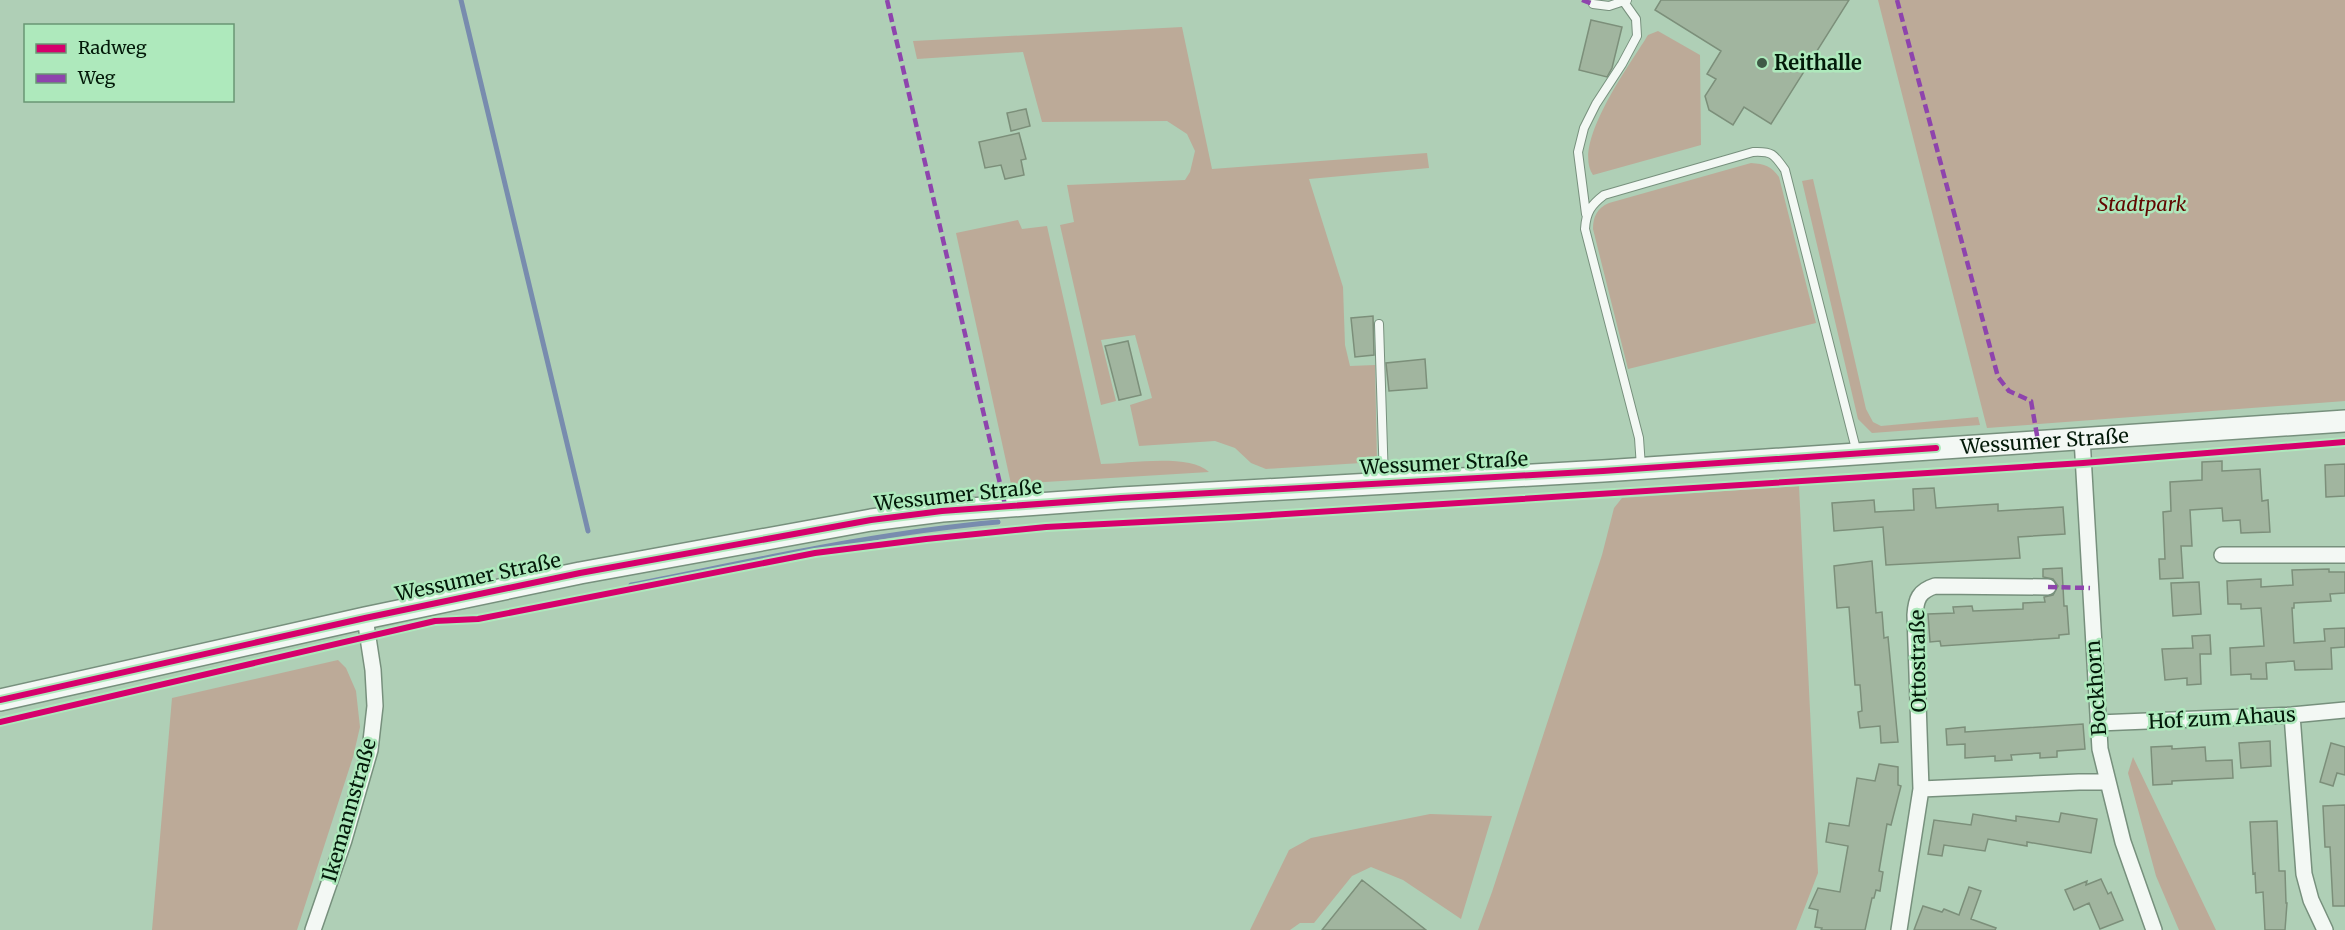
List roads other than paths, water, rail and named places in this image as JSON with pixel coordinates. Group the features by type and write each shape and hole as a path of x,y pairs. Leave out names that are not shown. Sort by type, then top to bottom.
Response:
{"main road":[{"name":"Wessumer Straße","path":"0,700 365,618 580,573 871,520 930,512 1005,505 1642,468 2345,421"}],"street":[{"name":"Bockhorn","path":"2082,438 2100,749 2128,858 2154,930"},
{"path":"2222,555 2345,555"},
{"name":"Ottostraße","path":"1899,930 1921,789 1916,615 1918,595 1935,585 2048,587"},
{"name":"Ikemannstraße","path":"313,930 344,840 370,750 374,697 373,670 365,618"},
{"name":"Hof zum Ahaus","path":"2098,723 2292,715 2345,710"},
{"path":"2292,715 2304,874 2311,900 2325,930"},
{"path":"1921,789 2107,782"}],"lane":[{"path":"1593,4 1610,6 1626,1 1636,19 1637,36 1596,104 1584,128 1578,152 1586,214 1585,229 1639,438 1642,468"},
{"path":"1586,214 1592,204 1604,195 1618,190 1753,152 1768,152 1776,158 1785,170 1790,188 1857,453"},
{"path":"1379,324 1384,483"}],"waterway":[{"path":"461,0 588,531"},
{"path":"631,585 860,540 998,522"}],"place":[{"name":"Reithalle","path":"1762,63"}],"park label":[{"name":"Stadtpark","path":"2142,204"}]}
